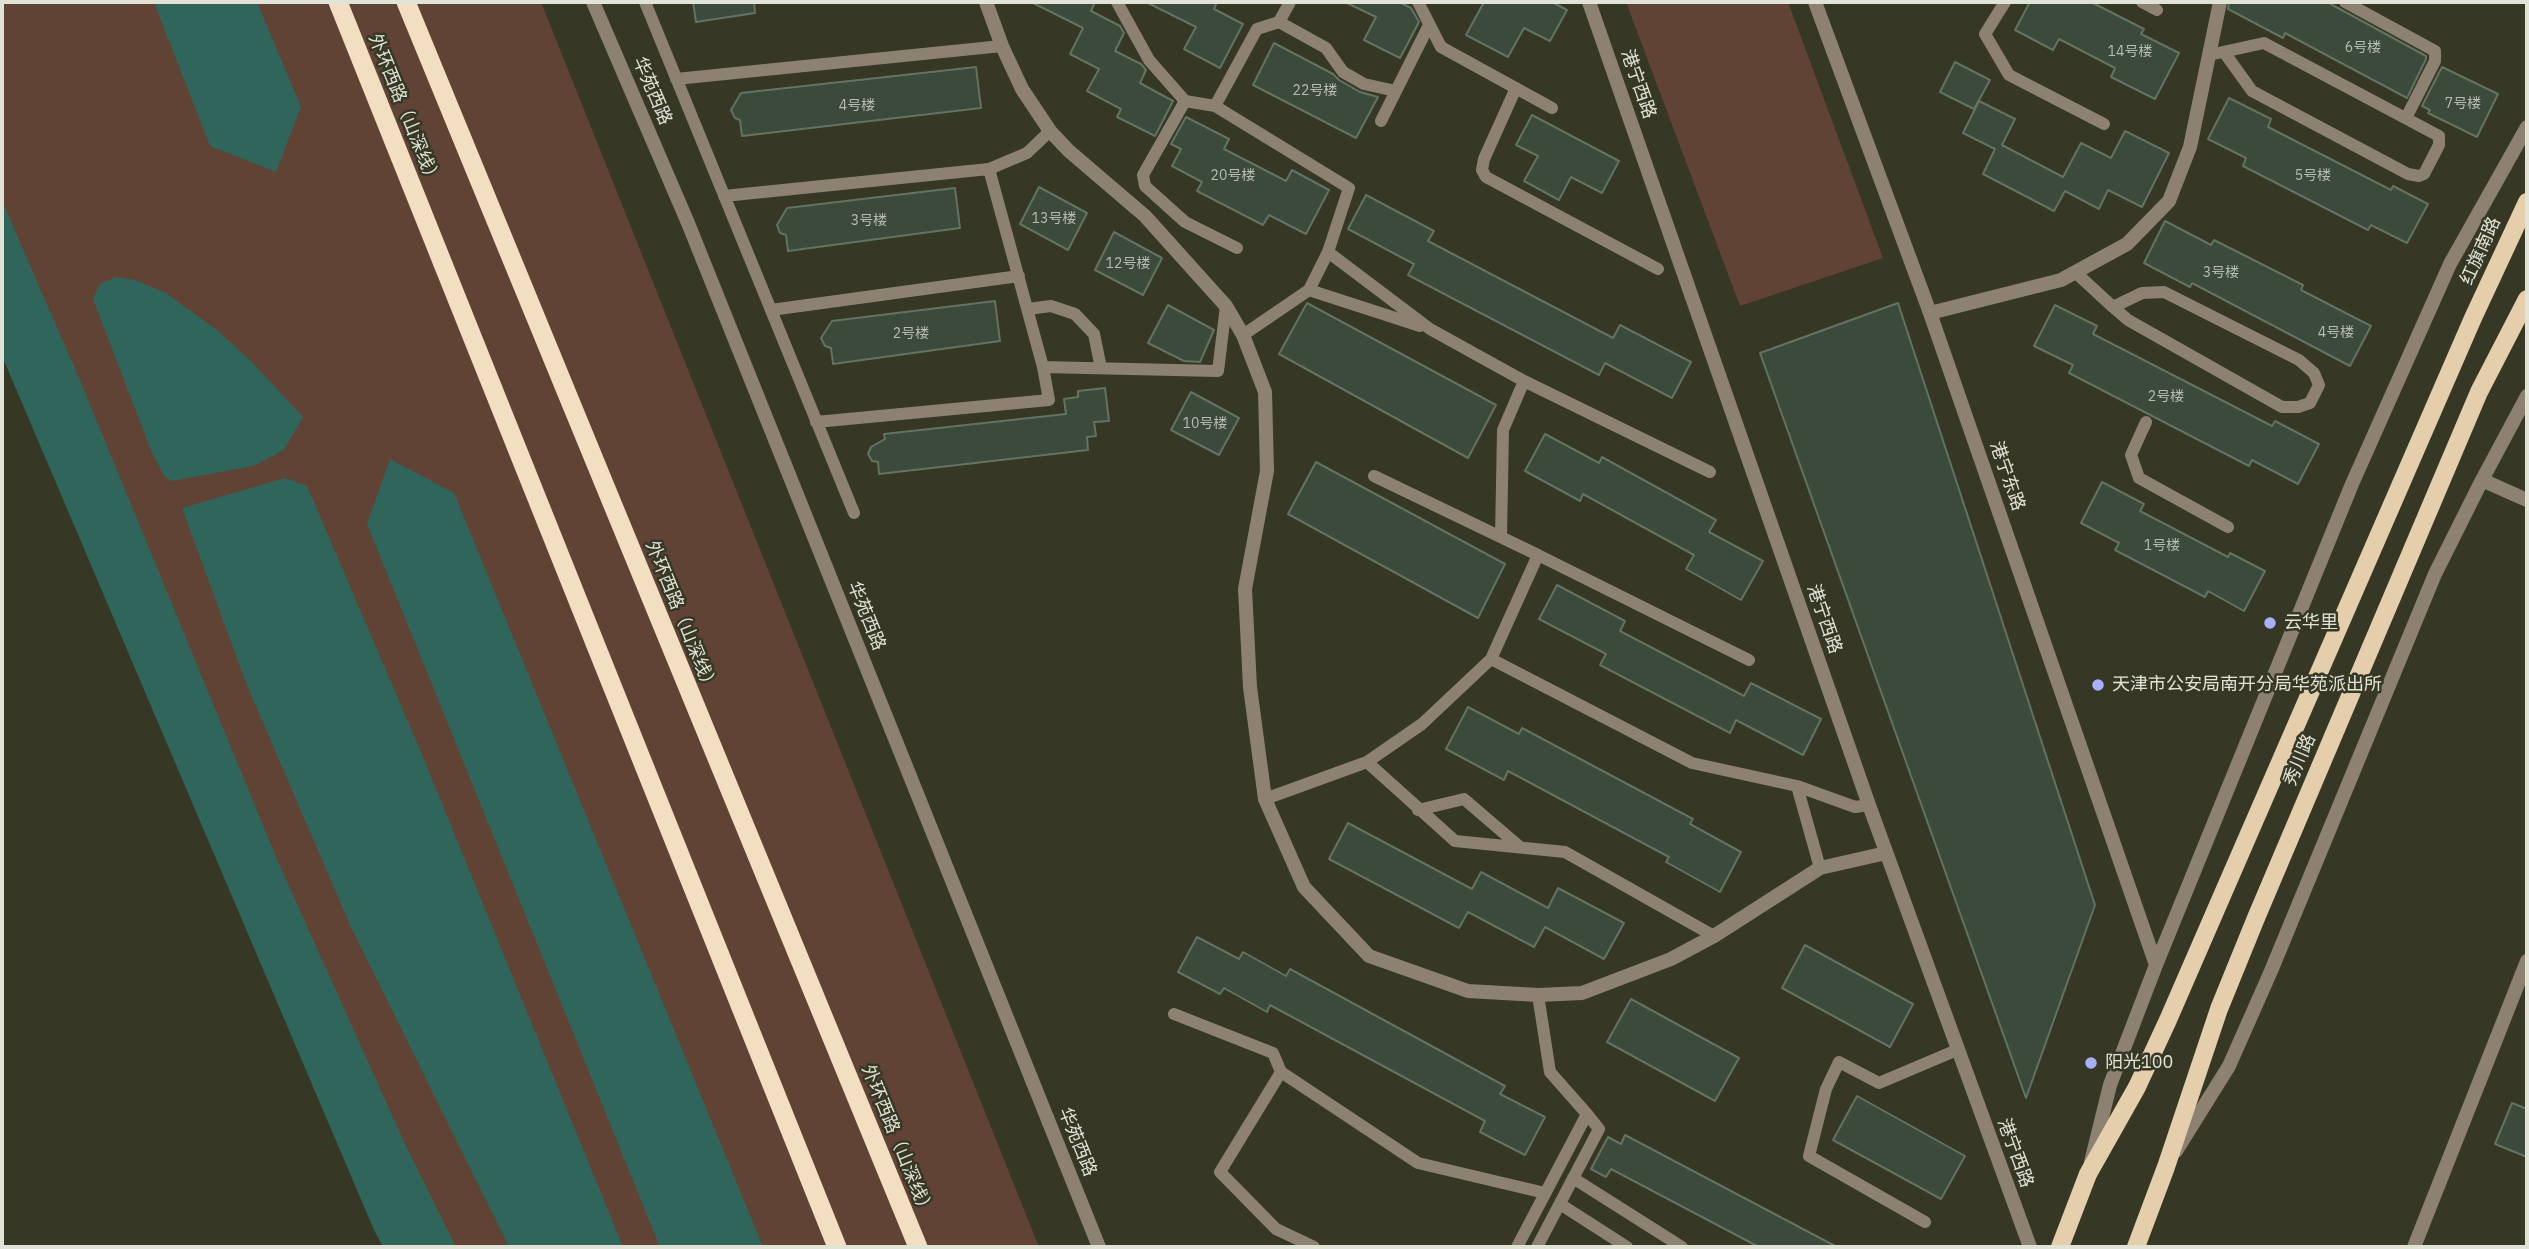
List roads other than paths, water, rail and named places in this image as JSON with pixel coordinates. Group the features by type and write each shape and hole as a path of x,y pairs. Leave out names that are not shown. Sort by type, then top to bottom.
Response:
{"highway":[{"name":"外环西路（山深线）","path":"338,2 836,1247"},
{"name":"外环西路（山深线）","path":"406,2 918,1247"}],"main road":[{"name":"红旗南路","path":"2473,318 2527,202"},
{"name":"秀川路","path":"2136,1247 2219,1009 2479,392 2527,299"},
{"name":"秀川路","path":"2060,1247 2088,1174 2137,1087 2168,1020 2473,318"}],"street":[{"name":"华苑西路","path":"593,2 693,236 1099,1247"},
{"path":"986,2 1021,89 1050,131 1069,151 1145,216 1226,306 1243,335 1265,393 1268,471 1245,589 1250,687 1265,799 1304,887 1369,956 1468,991 1538,995 1582,993 1671,958 1714,936 1820,868 1886,853"},
{"name":"港宁西路","path":"1590,2 1868,806 2030,1247"},
{"name":"港宁东路","path":"1815,2 1930,313 2156,965"},
{"path":"1930,313 2061,280 2127,244 2169,201 2190,147 2216,53 2220,2"},
{"path":"2088,1174 2110,1086 2156,965 2358,472 2450,264 2527,127"},
{"path":"2166,1167 2229,1066 2435,574 2527,396"},
{"path":"2482,480 2527,500"},
{"path":"2414,1247 2527,961"}],"lane":[{"path":"645,2 854,513"},
{"path":"1116,2 1149,60 1185,101 1215,106 1349,188 1328,252 1309,290 1243,335"},
{"path":"1215,106 1257,30 1279,22 1290,2"},
{"path":"1418,2 1441,47 1552,108"},
{"path":"2005,2 1985,34 2009,75 2104,124"},
{"path":"2142,2 2157,10"},
{"path":"2346,2 2435,51 2435,61 2406,118"},
{"path":"1279,22 1326,48 1343,72 1364,84 1396,92"},
{"path":"1381,121 1429,25"},
{"path":"2264,43 2439,136 2439,145 2424,174 2409,174 2252,91 2216,53 2264,43"},
{"path":"676,79 1002,46"},
{"path":"1516,88 1483,159 1482,170 1486,177 1658,269"},
{"path":"1185,101 1143,175 1145,186 1185,222 1237,248"},
{"path":"724,196 989,169 1027,153 1050,131"},
{"path":"816,422 1049,400 1028,309 989,169"},
{"path":"1328,252 1430,329 1524,381 1710,472"},
{"path":"2075,272 2113,307 2128,320 2281,407 2298,407 2310,403 2319,385 2314,373 2299,360 2164,292 2143,293 2113,307"},
{"path":"771,310 1019,276"},
{"path":"1309,290 1430,329"},
{"path":"1028,309 1051,306 1075,314 1094,334 1101,368"},
{"path":"1043,367 1218,371 1226,306"},
{"path":"1501,537 1503,430 1524,381"},
{"path":"2146,422 2131,455 2139,478 2228,527"},
{"path":"1374,476 1749,660"},
{"path":"1265,799 1367,762 1422,724 1491,659 1538,555"},
{"path":"1491,659 1692,762 1797,786 1855,807 1868,806"},
{"path":"1367,762 1455,841 1564,852 1714,936"},
{"path":"1797,786 1820,868"},
{"path":"1418,810 1464,799 1520,847"},
{"path":"1537,1247 1599,1129 1550,1072 1538,995"},
{"path":"1174,1014 1273,1054 1281,1072 1418,1163 1545,1193"},
{"path":"1925,1222 1809,1156 1826,1089 1839,1062 1879,1083 1957,1050"},
{"path":"1281,1072 1220,1172 1276,1229 1314,1247"},
{"path":"1517,1247 1587,1114"},
{"path":"1573,1178 1682,1247"},
{"path":"1560,1204 1627,1247"}],"water":[{"path":"154,2 257,2 301,107 276,172 210,146"},
{"path":"2,201 79,378 279,864 405,1144 456,1247 383,1247 374,1230 2,356"},
{"path":"116,277 135,280 166,293 217,330 252,362 303,417 284,450 253,466 172,481 165,477 152,453 93,299 100,284"},
{"path":"390,459 454,493 763,1247 660,1247 367,524"},
{"path":"285,478 307,486 423,757 623,1247 509,1247 350,925 246,683 182,508"}],"place":[{"name":"云华里","path":"2270,623"},
{"name":"天津市公安局南开分局华苑派出所","path":"2098,685"},
{"name":"阳光100","path":"2091,1063"}]}
